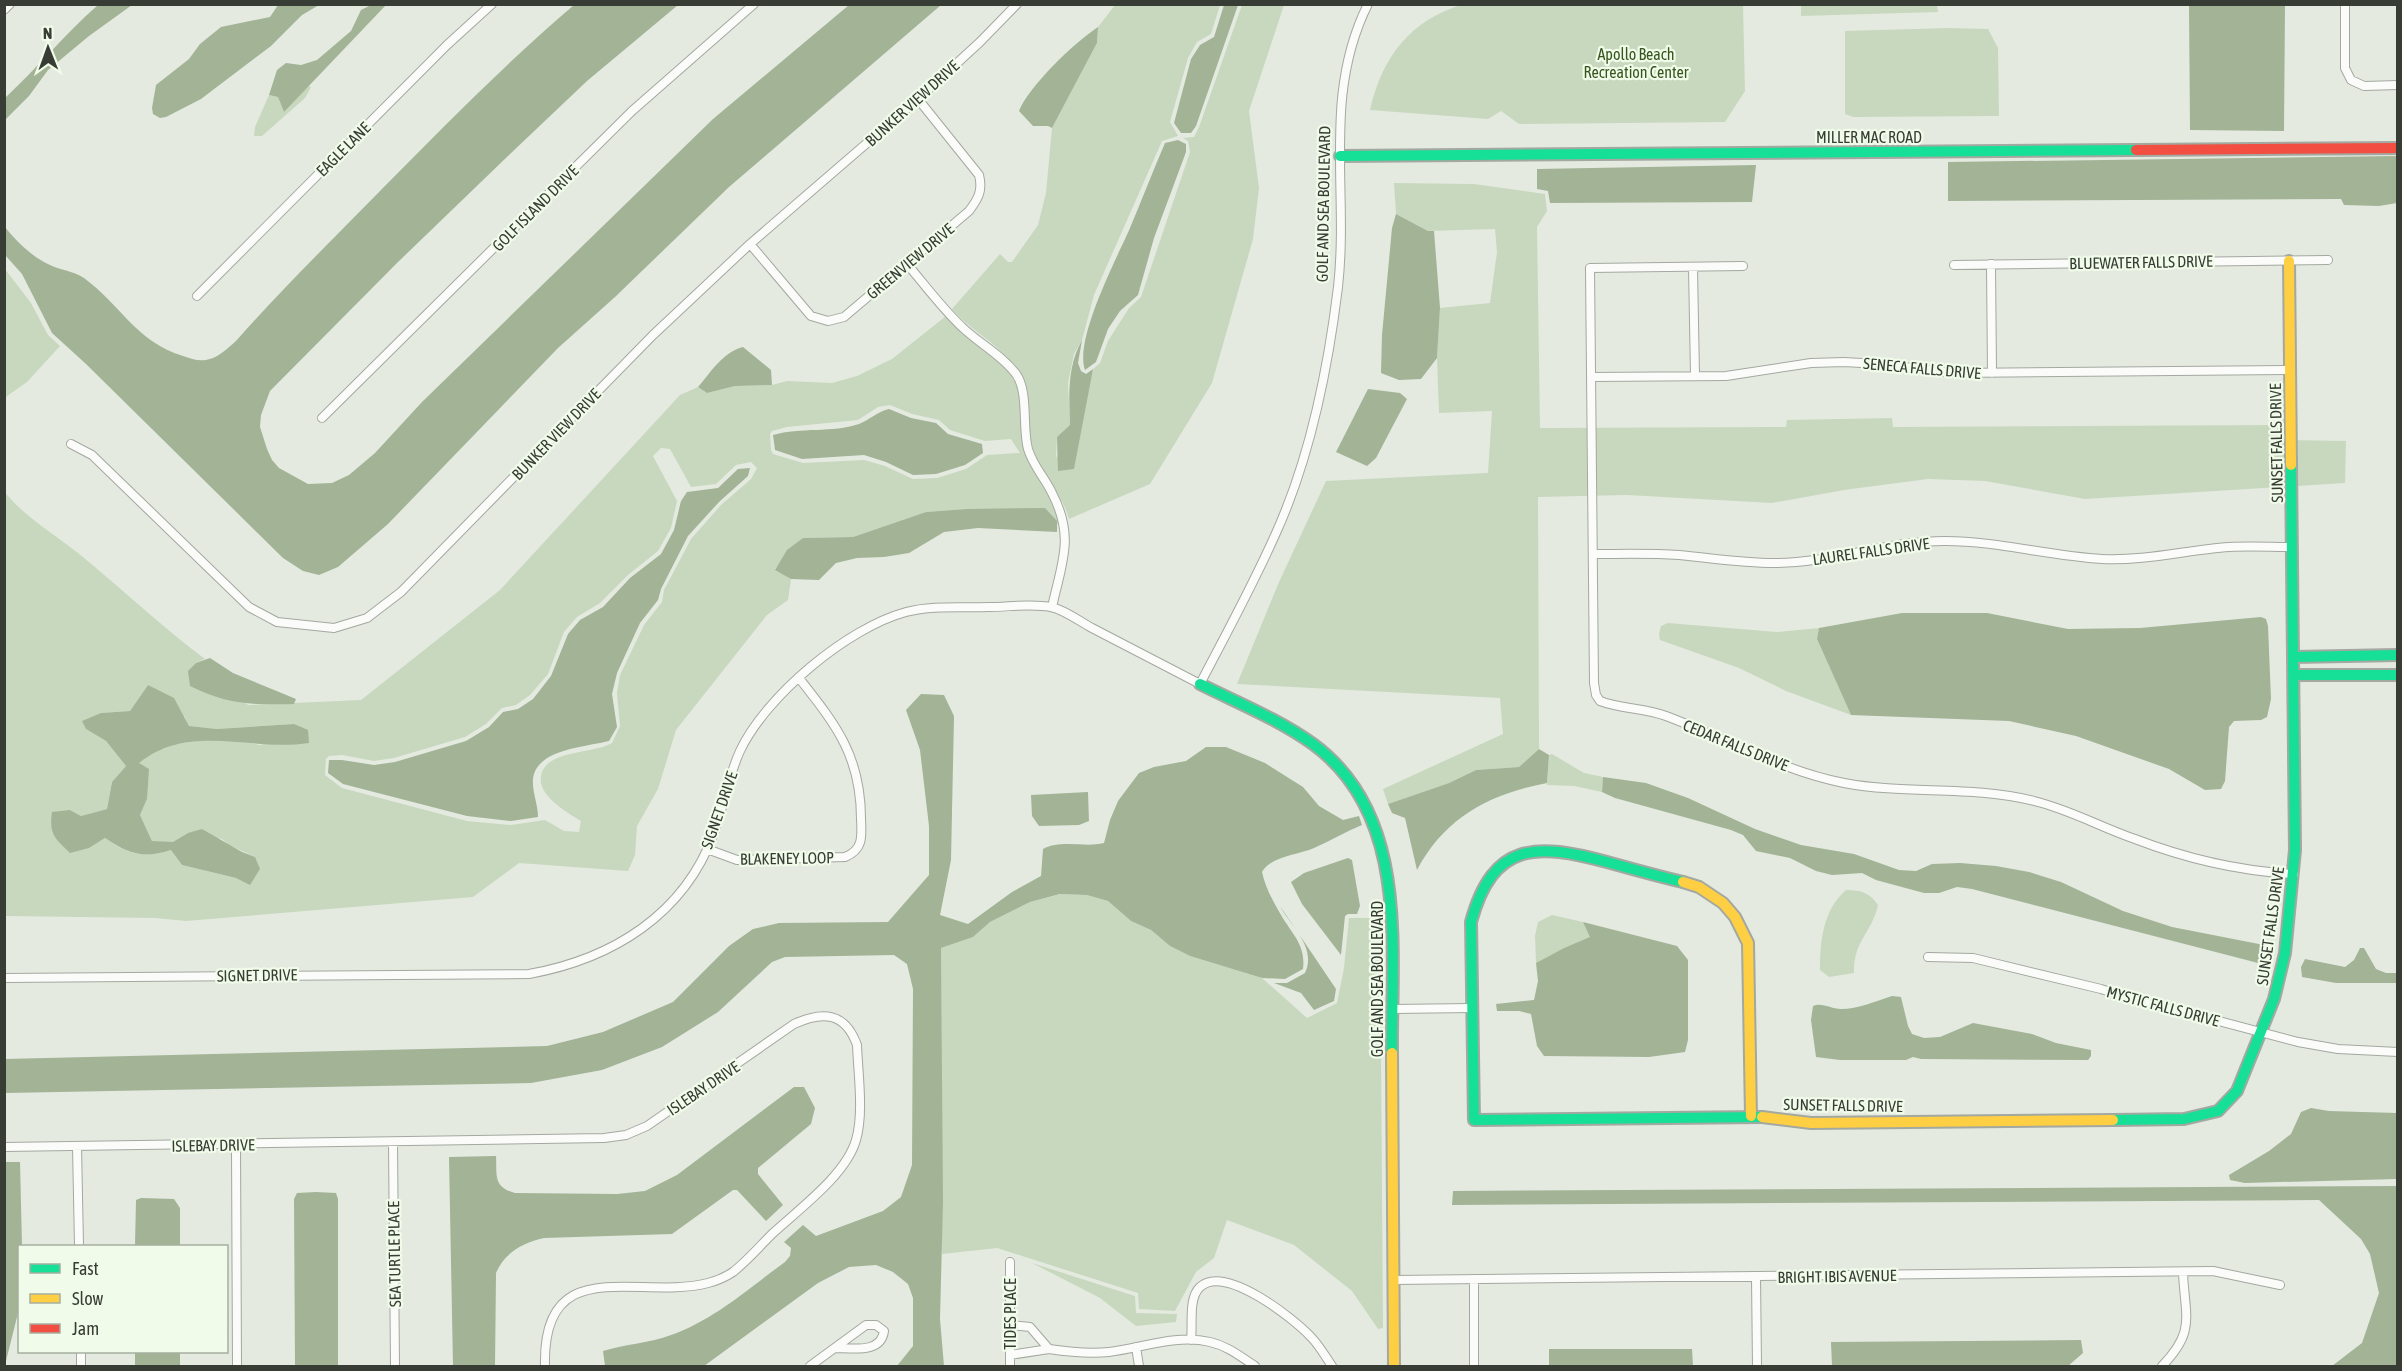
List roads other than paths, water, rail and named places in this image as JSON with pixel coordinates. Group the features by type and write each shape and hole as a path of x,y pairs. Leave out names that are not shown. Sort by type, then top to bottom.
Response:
{"street":[{"path":"4,10 10,4"},
{"name":"EAGLE LANE","path":"196,296 447,45 492,4"},
{"name":"GOLF ISLAND DRIVE","path":"322,418 632,111 754,4"},
{"name":"BUNKER VIEW DRIVE","path":"71,444 92,455 249,607 277,622 334,628 367,618 401,592 653,335 750,244 918,99 980,42 1017,4"},
{"name":"GOLF AND SEA BOULEVARD","path":"1368,4 1352,41 1342,83 1339,123 1341,221 1338,284 1330,343 1314,419 1277,532 1200,684 1292,732 1324,753 1351,783 1368,809 1381,840 1391,893 1394,1366"},
{"path":"2345,4 2346,68 2351,80 2364,86 2397,86"},
{"name":"GREENVIEW DRIVE","path":"750,244 811,316 828,321 844,317 969,211 978,198 982,186 979,175 918,99"},
{"name":"MILLER MAC ROAD","path":"1340,156 2397,148"},
{"name":"BLUEWATER FALLS DRIVE","path":"1954,264 2328,260"},
{"name":"SUNSET FALLS DRIVE","path":"1751,1116 1748,943 1741,923 1730,908 1699,887 1565,851 1550,850 1517,856 1500,867 1485,883 1475,901 1471,922 1474,1120 1751,1116 1811,1123 2184,1119 2218,1111 2238,1091 2274,999 2285,954 2294,874 2295,675 2289,261"},
{"path":"907,264 961,327 1000,357 1017,376 1024,400 1028,449 1033,463 1058,505 1066,528 1065,550 1052,607"},
{"path":"1991,264 1992,374"},
{"path":"1695,376 1693,267 1743,266"},
{"name":"CEDAR FALLS DRIVE","path":"1693,267 1590,268 1594,683 1596,695 1600,701 1664,715 1791,768 1843,783 1886,790 1994,793 2033,801 2080,815 2133,839 2190,859 2242,870 2294,874"},
{"name":"SENECA FALLS DRIVE","path":"1591,377 1726,376 1811,363 1844,362 1879,364 1954,374 2290,370"},
{"name":"LAUREL FALLS DRIVE","path":"1593,554 1678,555 1740,563 1775,563 1840,556 1894,545 1943,541 1985,543 2059,555 2104,559 2145,558 2230,547 2292,547"},
{"name":"SIGNET DRIVE","path":"4,978 529,974 582,961 614,947 657,917 696,872 714,835 739,752 754,725 768,707 835,648 865,628 909,611 1052,607 1200,684"},
{"path":"2294,657 2397,655"},
{"path":"2295,675 2397,675"},
{"name":"BLAKENEY LOOP","path":"707,849 737,860 845,857 855,853 860,846 861,796 856,771 845,741 830,717 799,678"},
{"name":"MYSTIC FALLS DRIVE","path":"1928,957 1973,958 2101,989 2148,1004 2262,1033 2338,1050 2397,1052"},
{"path":"1392,1009 1472,1008"},
{"name":"ISLEBAY DRIVE","path":"4,1147 604,1138 626,1135 647,1126 794,1024 811,1016 828,1016 843,1022 853,1033 857,1045 859,1126 849,1158 831,1179 732,1273 709,1283 692,1285 581,1290 564,1303 550,1320 544,1366"},
{"name":"SEA TURTLE PLACE","path":"393,1142 395,1366"},
{"path":"236,1145 237,1366"},
{"path":"77,1146 79,1245"},
{"name":"TIDES PLACE","path":"1010,1262 1010,1366"},
{"name":"BRIGHT IBIS AVENUE","path":"1394,1280 2213,1271 2280,1285"},
{"path":"2162,1366 2183,1341 2187,1326 2183,1273"},
{"path":"1756,1277 1757,1366"},
{"path":"1474,1279 1474,1366"},
{"path":"1191,1340 1192,1308 1196,1294 1201,1286 1213,1280 1227,1282 1282,1311 1312,1338 1332,1366"},
{"path":"810,1366 866,1325 876,1325 884,1331 883,1338 877,1346 835,1348"},
{"path":"1010,1325 1030,1327 1048,1349"},
{"path":"1010,1355 1048,1349 1078,1353 1106,1352 1165,1341 1191,1340 1210,1342 1232,1350 1255,1366"},
{"path":"1136,1347 1139,1366"}],"park label":[{"name":"Apollo Beach Recreation Center","path":"1636,63"}]}
